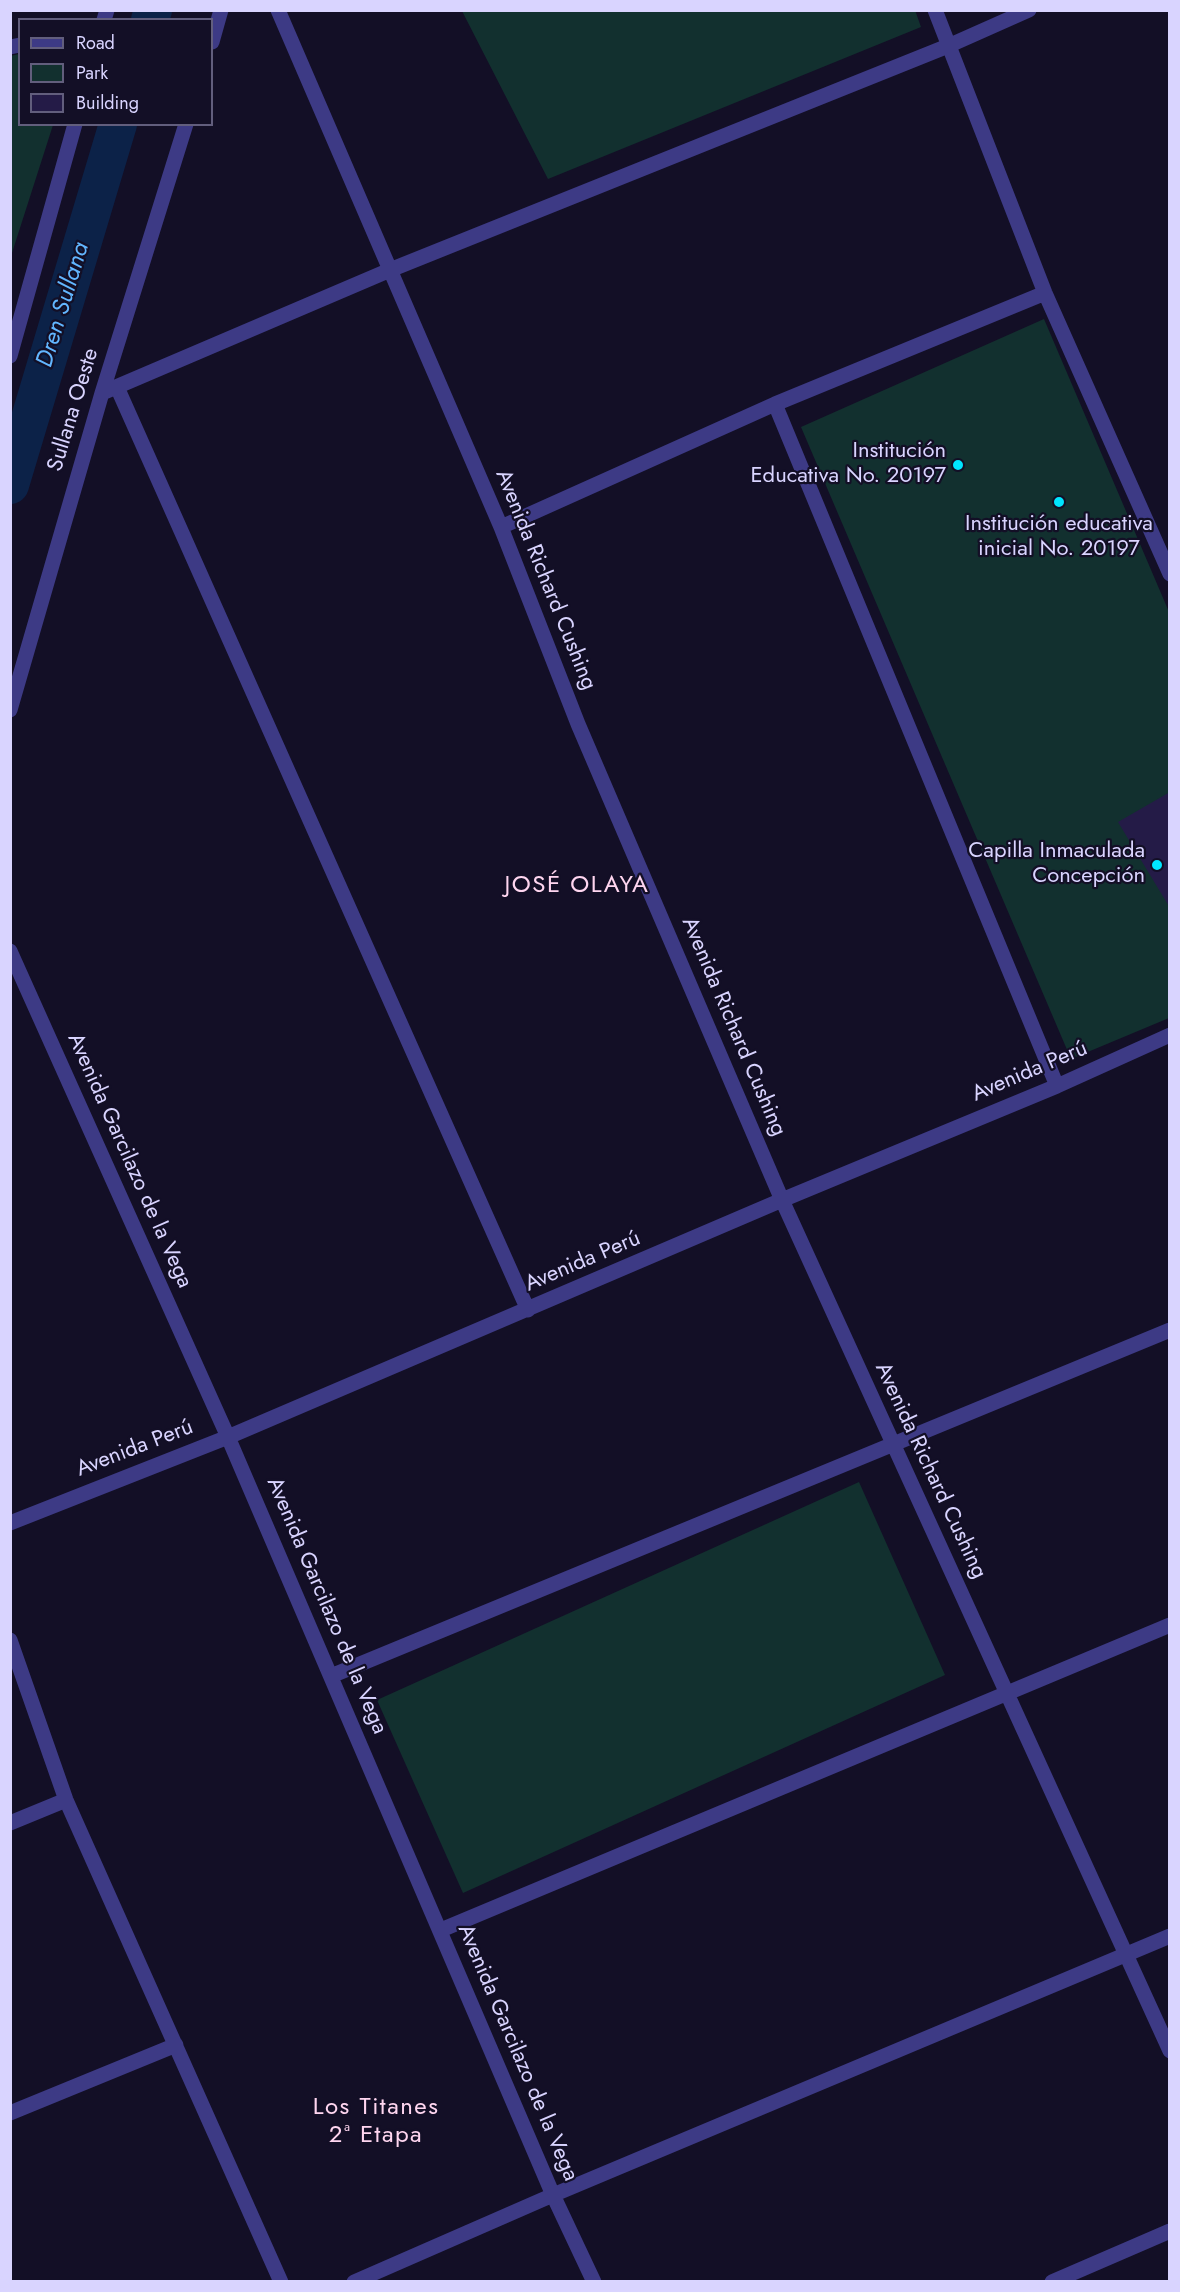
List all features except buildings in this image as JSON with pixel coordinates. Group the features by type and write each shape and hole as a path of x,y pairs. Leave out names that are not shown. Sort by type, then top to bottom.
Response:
{"street":[{"path":"213,39 222,10"},
{"name":"Avenida Richard Cushing","path":"278,10 501,527 579,724 782,1200 1170,2051"},
{"path":"935,10 1045,294 1170,574"},
{"path":"528,1310 109,390 390,270 948,46 1029,10"},
{"path":"10,356 74,126"},
{"name":"Sullana Oeste","path":"10,710 109,390 185,126"},
{"path":"501,527 775,404 1045,294"},
{"path":"775,404 1057,1086"},
{"name":"Avenida Garcilazo de la Vega","path":"10,951 228,1437 553,2195 594,2282"},
{"name":"Avenida Perú","path":"10,1523 228,1437 782,1200 1057,1086 1170,1035"},
{"path":"332,1676 1170,1330"},
{"path":"441,1930 1170,1625"},
{"path":"10,1640 66,1800 281,2282"},
{"path":"10,1823 66,1800"},
{"path":"354,2282 553,2195 1170,1936"},
{"path":"10,2113 176,2045"},
{"path":"1052,2282 1170,2231"}],"green space":[{"path":"915,10 921,27 548,179 462,11"},
{"path":"18,54 18,126 53,126 11,256 10,56"},
{"path":"1044,319 1169,612 1169,1018 1071,1059 801,427"},
{"path":"859,1482 945,1675 463,1893 377,1700"}],"waterway":[{"name":"Dren Sullana","path":"151,18 153,10"},
{"name":"Dren Sullana","path":"10,485 117,126"}],"place":[{"name":"Institución Educativa No. 20197","path":"958,465"},
{"name":"Institución educativa inicial No. 20197","path":"1059,502"},
{"name":"Capilla Inmaculada Concepción","path":"1157,865"}],"district":[{"name":"JOSÉ OLAYA","path":"577,886"},
{"name":"Los Titanes 2ª Etapa","path":"376,2122"}]}
